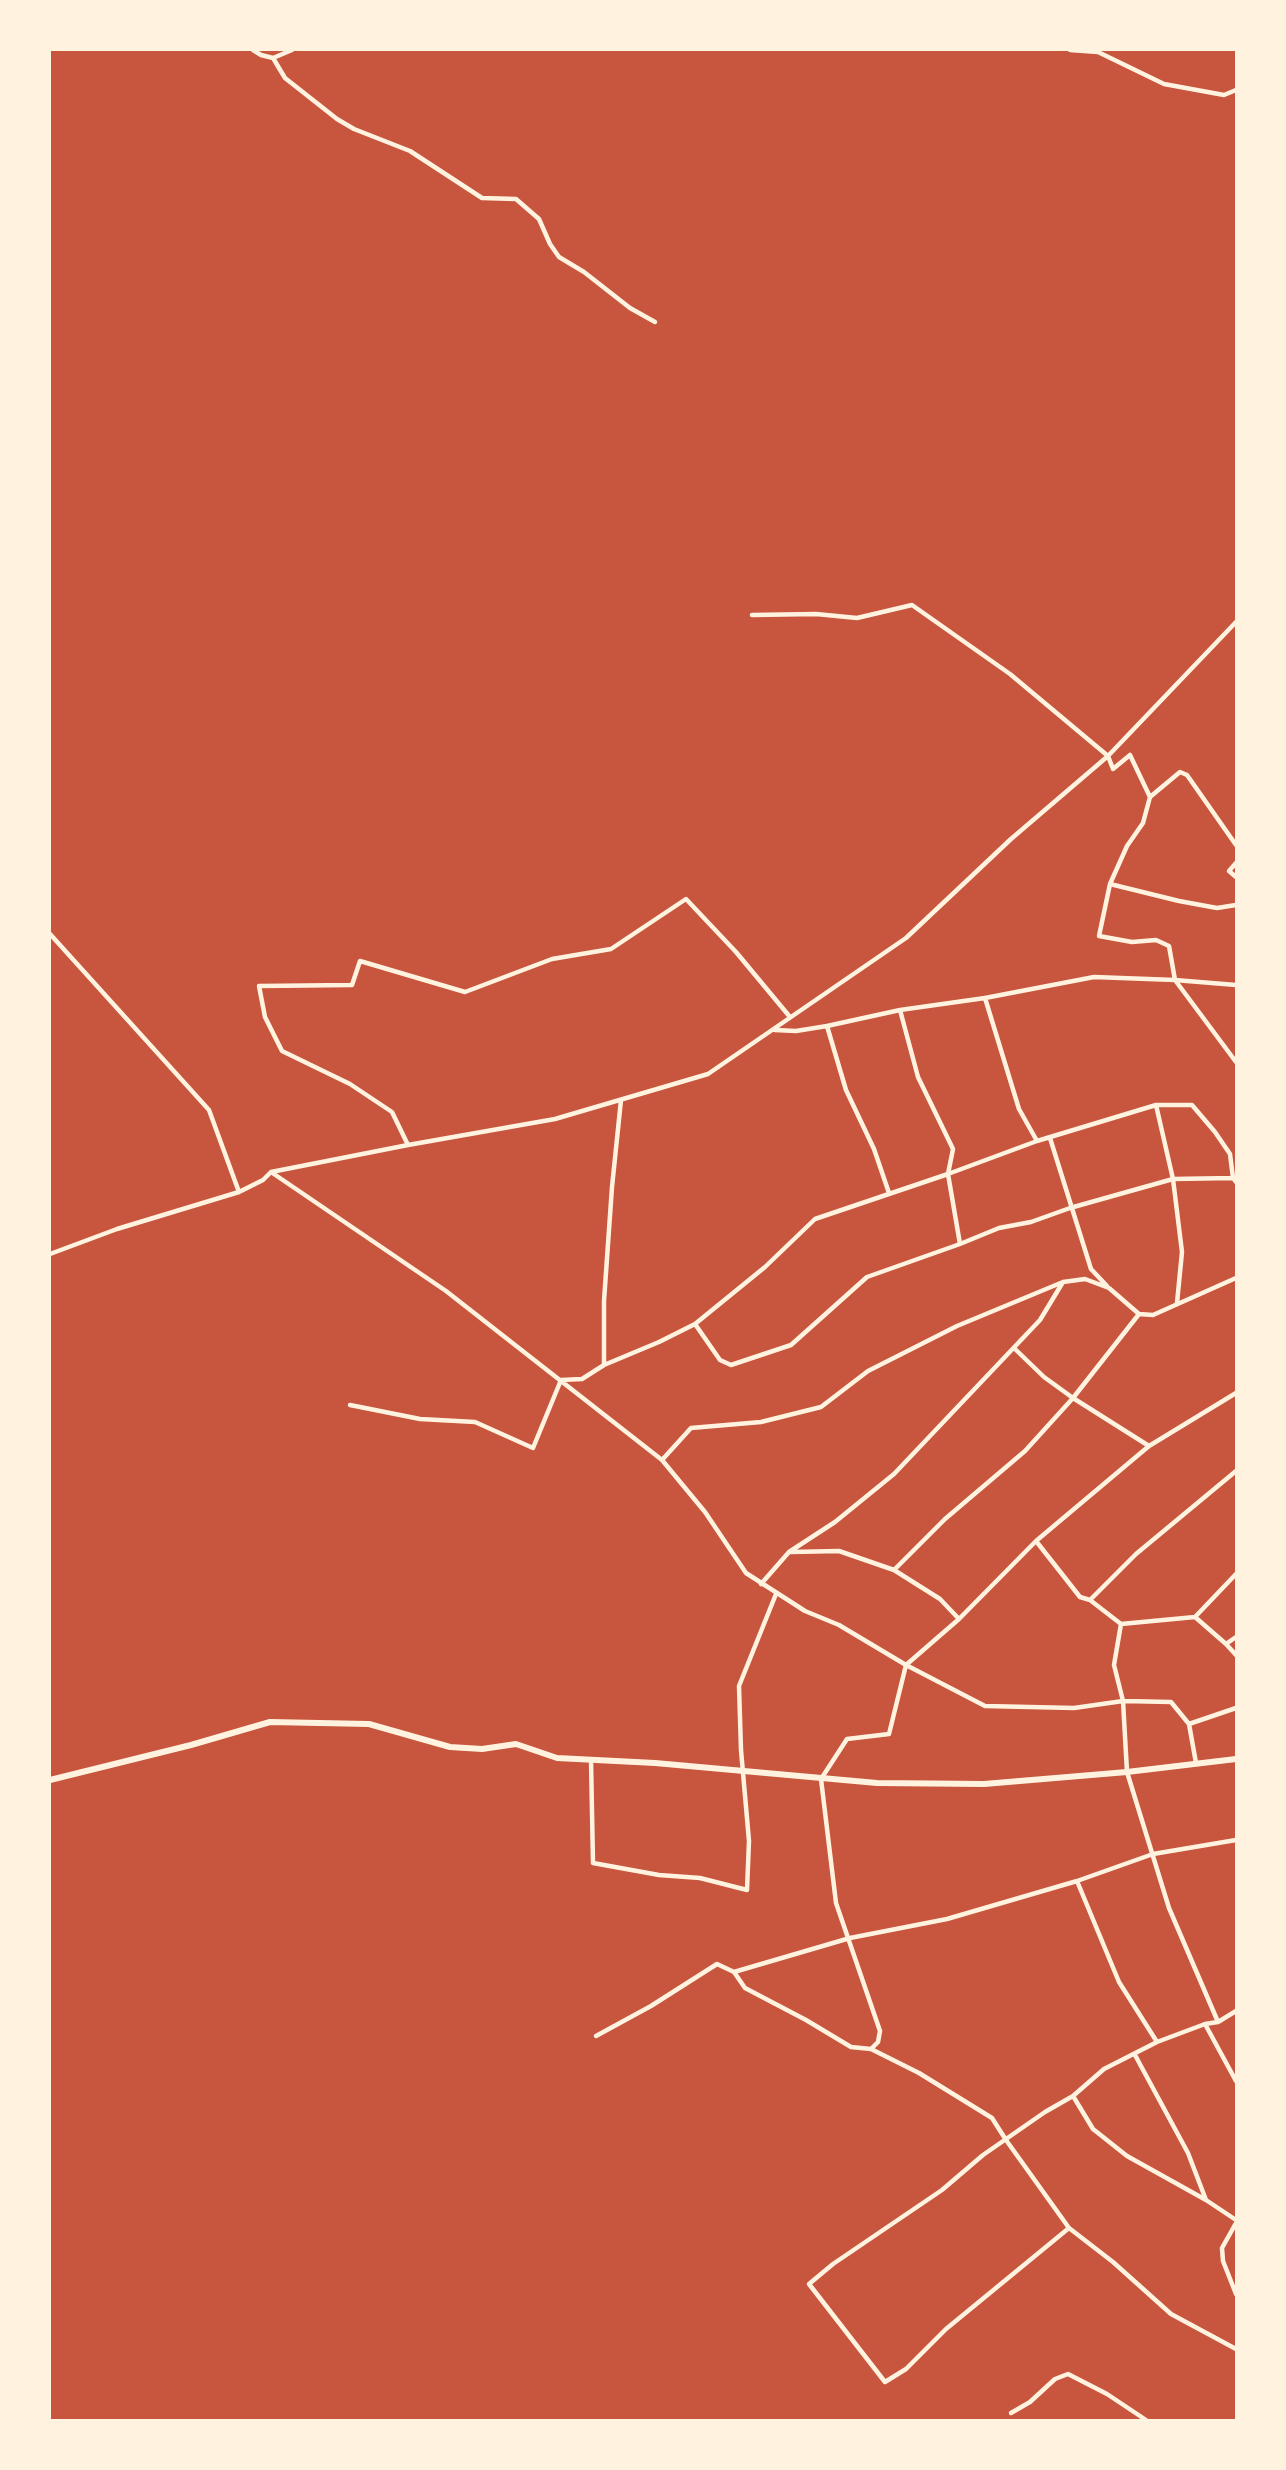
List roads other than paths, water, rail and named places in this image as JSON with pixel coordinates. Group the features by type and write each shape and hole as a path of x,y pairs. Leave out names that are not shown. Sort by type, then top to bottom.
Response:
{"street":[{"path":"253,50 261,56 273,58 292,50"},
{"path":"1070,50 1098,52 1164,84 1224,95 1236,90"},
{"path":"273,58 285,78 337,119 354,129 411,151 482,198 516,199 539,219 550,244 559,257 584,272 630,308 656,322"},
{"path":"752,615 816,614 857,618 912,604 1011,674 1108,756 1113,769 1130,755 1150,797"},
{"path":"50,1254 117,1230 238,1192 263,1180 271,1172 555,1119 708,1074 906,938 1011,839 1108,756 1236,622"},
{"path":"1236,845 1187,775 1180,772 1150,797 1143,822 1127,846 1110,885 1099,936 1132,942 1144,940 1164,942 1169,946 1175,980 1236,1062"},
{"path":"1236,863 1229,871 1236,877"},
{"path":"1110,885 1217,908 1236,905"},
{"path":"408,1145 392,1112 350,1084 282,1051 265,1017 259,986 352,985 360,961 465,992 552,959 611,949 686,899 736,952 790,1017"},
{"path":"50,934 208,1110 238,1192"},
{"path":"775,1030 796,1031 827,1026 1094,977 1236,985"},
{"path":"985,998 1005,1072 1019,1109 1037,1141"},
{"path":"900,1011 918,1077 952,1149 948,1174 960,1244"},
{"path":"827,1026 846,1090 874,1149 889,1193"},
{"path":"604,1365 604,1301 621,1100"},
{"path":"561,1380 582,1379 604,1365 695,1324 765,1267 815,1219 1037,1141 1156,1105 1192,1105 1230,1154 1235,1180 1173,1179 1070,1208 1031,1222 999,1228 867,1277 791,1345 731,1365 720,1360 695,1324"},
{"path":"1156,1105 1173,1179 1182,1252 1177,1303"},
{"path":"1050,1138 1070,1208 1091,1269 1139,1314 1153,1315 1236,1278"},
{"path":"271,1172 446,1291 662,1460 705,1512 746,1573 776,1594 805,1611 839,1625 906,1665 985,1706 1074,1708 1123,1701 1171,1702 1189,1724 1197,1763"},
{"path":"662,1460 691,1428 761,1422 821,1407 868,1371 957,1326 1063,1282 1085,1279 1109,1288"},
{"path":"761,1584 789,1552 835,1522 894,1474 1040,1320 1063,1282"},
{"path":"894,1570 945,1519 1025,1452 1073,1398 1139,1314"},
{"path":"1014,1348 1044,1377 1149,1446"},
{"path":"350,1405 420,1419 475,1422 533,1448 561,1380"},
{"path":"872,2049 878,2042 880,2031 850,1938 836,1903 821,1779 847,1739 889,1734 906,1665 959,1619 1036,1541 1149,1446 1236,1393"},
{"path":"1090,1600 1136,1554 1236,1471"},
{"path":"1036,1541 1080,1597 1090,1600 1121,1624 1195,1617 1236,1574"},
{"path":"789,1552 839,1551 894,1570 940,1599 959,1619"},
{"path":"591,1760 593,1863 659,1875 700,1878 747,1890 749,1841 739,1686 776,1594"},
{"path":"1195,1617 1236,1654"},
{"path":"1121,1624 1114,1665 1123,1701 1127,1772 1169,1908 1218,2022"},
{"path":"1226,1644 1236,1637"},
{"path":"1189,1724 1236,1708"},
{"path":"50,1780 191,1745 270,1722 369,1724 450,1747 482,1749 516,1744 557,1758 878,1784 984,1784 1127,1772 1236,1759"},
{"path":"734,1972 850,1938 947,1919 1077,1881 1153,1854 1236,1840"},
{"path":"1077,1881 1119,1982 1157,2042"},
{"path":"596,2036 651,2006 717,1964 734,1972 745,1988 806,2020 851,2048 872,2049 919,2073 992,2118 1069,2228 1113,2262 1171,2314 1236,2349"},
{"path":"1069,2228 946,2329 906,2369 885,2382 809,2284 833,2264 942,2190 983,2155 1045,2112 1073,2096 1104,2069 1157,2042 1205,2024 1218,2022 1236,2011"},
{"path":"1205,2024 1236,2081"},
{"path":"1135,2055 1188,2153 1206,2200"},
{"path":"1073,2096 1093,2129 1127,2156 1206,2200 1236,2221 1222,2248 1223,2261 1236,2294"},
{"path":"1011,2413 1030,2402 1055,2379 1068,2374 1107,2394 1146,2421"}]}
